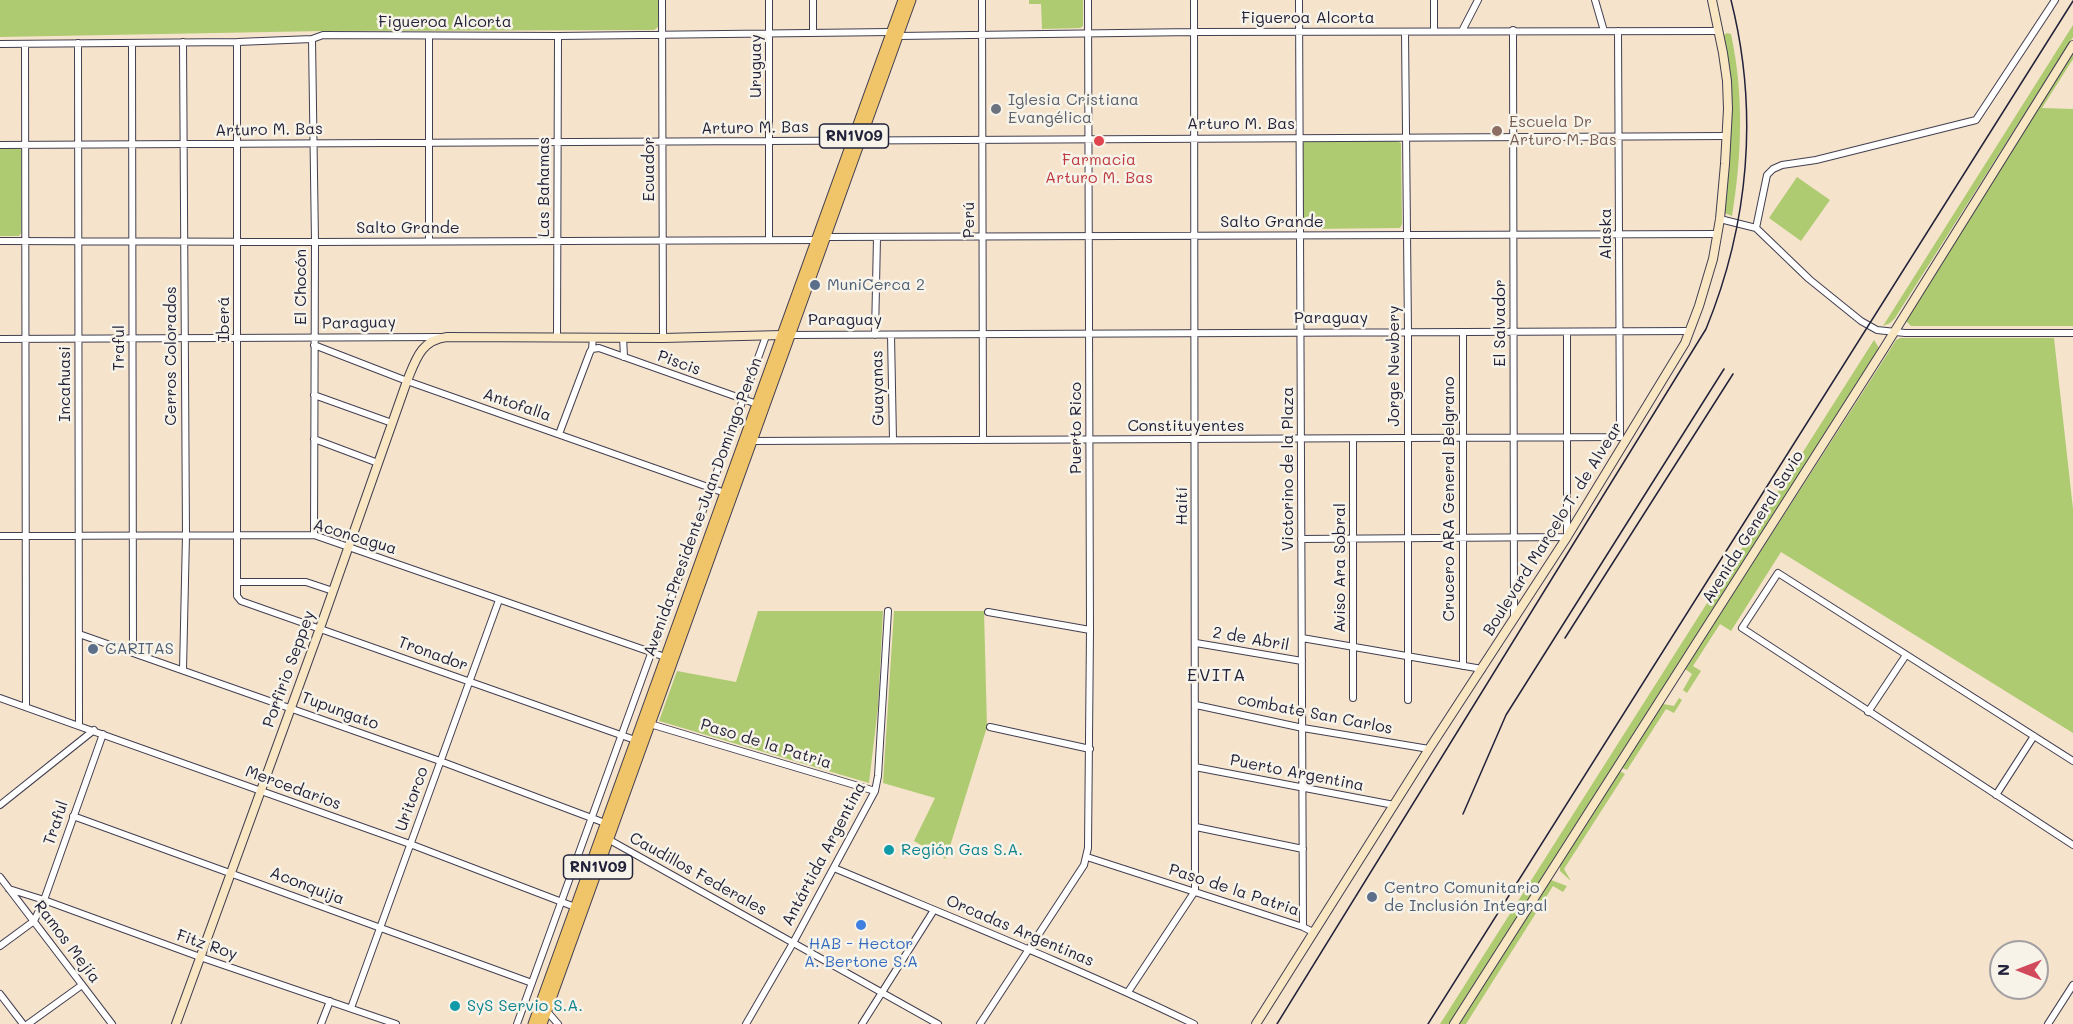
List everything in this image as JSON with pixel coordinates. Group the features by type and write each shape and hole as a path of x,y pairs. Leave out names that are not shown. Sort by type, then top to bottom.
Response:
{"main road":[{"name":"Avenida Presidente Juan Domingo Perón","path":"542,1024 543,1007 575,907 650,724 752,441 817,240 894,34 903,0"},
{"name":"Avenida Presidente Juan Domingo Perón","path":"894,34 911,0"},
{"name":"Boulevard Marcelo T. de Alvear","path":"1256,1024 1429,749 1567,537 1623,439 1678,356 1690,332 1708,276 1718,234 1727,136 1726,81 1712,0"},
{"name":"Avenida General Savio","path":"1454,1024 2073,45"},
{"name":"Avenida Presidente Juan Domingo Perón","path":"533,1024 543,1007 605,837 605,823 757,404 827,237 856,140"},
{"name":"Paraguay","path":"444,337 663,338 786,335"},
{"name":"Porfirio Seppey","path":"176,1024 321,628 407,381 423,348 430,341 444,337"}],"street":[{"name":"Ecuador","path":"662,0 663,338"},
{"name":"Uruguay","path":"769,0 770,240"},
{"path":"813,0 813,33"},
{"name":"Perú","path":"982,0 983,440"},
{"name":"Puerto Rico","path":"1088,0 1090,630 1088,857"},
{"name":"Haití","path":"1194,0 1195,891"},
{"name":"Victorino de la Plaza","path":"1299,0 1303,927"},
{"path":"1434,0 1434,31"},
{"path":"1462,31 1478,0"},
{"path":"1595,0 1604,31"},
{"path":"1756,228 1767,175 1773,169 1976,120 2055,0"},
{"name":"El Salvador","path":"1513,30 1514,616"},
{"name":"Alaska","path":"1618,31 1623,439"},
{"name":"Figueroa Alcorta","path":"0,44 237,42 312,39 323,35 1719,31"},
{"name":"Jorge Newbery","path":"1405,32 1408,700"},
{"path":"429,36 429,241"},
{"name":"Las Bahamas","path":"557,337 558,36"},
{"name":"El Chocón","path":"312,39 315,242 314,535"},
{"name":"Cerros Colorados","path":"183,42 186,535 183,670"},
{"name":"Iberá","path":"237,42 237,596"},
{"name":"Incahuasi","path":"78,43 79,725"},
{"name":"Traful","path":"132,43 133,652"},
{"path":"25,44 26,706"},
{"name":"Arturo M. Bas","path":"0,145 558,141 663,143 982,138 1513,135 1727,136"},
{"path":"1720,219 1756,228 1799,271 1861,321 1877,330 2073,333"},
{"name":"Salto Grande","path":"827,237 1718,234"},
{"name":"Guayanas","path":"875,335 877,237"},
{"name":"Salto Grande","path":"0,241 817,240"},
{"name":"Crucero ARA General Belgrano","path":"1463,332 1463,666"},
{"path":"1301,539 1567,537 1567,332"},
{"name":"Paraguay","path":"786,335 1690,332"},
{"name":"Guayanas","path":"891,335 892,440"},
{"name":"Avenida Presidente Juan Domingo Perón","path":"517,1024 766,336"},
{"name":"Paraguay","path":"0,339 237,338 315,342 444,337"},
{"path":"559,434 592,349 592,337"},
{"path":"623,338 624,357"},
{"name":"Antofalla","path":"315,342 407,381 725,493"},
{"name":"Piscis","path":"592,349 599,348 757,404"},
{"path":"315,395 392,423"},
{"path":"315,439 378,463"},
{"name":"Aviso Ara Sobral","path":"1353,439 1353,698"},
{"name":"Constituyentes","path":"752,441 1623,439"},
{"name":"Aconcagua","path":"0,536 314,535 665,657"},
{"path":"2073,761 1778,573 1742,628 2073,845"},
{"path":"237,582 306,582 333,591"},
{"name":"Tronador","path":"237,596 241,601 635,740"},
{"name":"Uritorco","path":"351,1008 499,600"},
{"name":"Antártida Argentina","path":"746,1024 793,943 875,791 878,776 888,611"},
{"path":"988,612 1090,630"},
{"name":"Tupungato","path":"79,634 440,761 605,823"},
{"path":"1302,638 1482,669"},
{"name":"2 de Abril","path":"1196,643 1302,661"},
{"path":"1868,712 1906,655"},
{"name":"Mercedarios","path":"0,698 410,844 575,907"},
{"name":"combate San Carlos","path":"1196,705 1303,728 1429,749"},
{"name":"Paso de la Patria","path":"650,724 875,791"},
{"path":"990,727 1090,749"},
{"path":"0,805 94,730"},
{"name":"Traful","path":"34,921 44,900 103,734"},
{"path":"1996,795 2034,736"},
{"name":"Puerto Argentina","path":"1196,767 1394,805"},
{"name":"Aconquija","path":"73,816 532,983"},
{"path":"1196,826 1303,849"},
{"name":"Caudillos Federales","path":"605,837 938,1024"},
{"path":"980,1024 1088,857"},
{"name":"Paso de la Patria","path":"1088,857 1303,927"},
{"name":"Orcadas Argentinas","path":"834,868 1030,949 1194,1024"},
{"name":"Ramos Mejía","path":"0,877 112,1024"},
{"name":"Fitz Roy","path":"9,889 396,1024"},
{"path":"1128,992 1195,891"},
{"path":"862,1024 934,910"},
{"path":"0,946 34,921"},
{"path":"1303,927 1313,932"},
{"path":"28,1024 82,985"},
{"path":"2048,1024 2073,985"},
{"path":"0,994 23,1024"},
{"path":"321,1024 330,1000"},
{"path":"543,1007 558,1024"}],"green space":[{"path":"0,0 658,0 658,27 654,30 323,31 0,37"},
{"path":"1029,0 1083,0 1083,26 1042,29 1041,4 1029,4"},
{"path":"2073,25 2073,37 1895,318 1883,326"},
{"path":"1731,34 1740,102 1740,148 1732,216 1725,213 1724,209 1730,122 1729,78 1724,35"},
{"path":"2073,52 2073,59 2042,108 2073,109 2073,326 1911,326 1905,320"},
{"path":"1307,141 1397,141 1401,143 1402,224 1400,228 1307,229 1302,224 1302,146"},
{"path":"0,147 18,147 21,150 21,233 19,236 0,236"},
{"path":"1797,177 1830,200 1801,241 1769,218"},
{"path":"1900,338 2054,338 2073,509 2073,733 1781,552 1731,631 1720,624 1693,666 1701,671 1687,693 1683,690 1692,674 1685,669 1896,340"},
{"path":"1874,340 1879,348 1450,1024 1440,1024"},
{"path":"758,611 883,611 878,707 869,783 659,721 677,671 736,682"},
{"path":"894,611 984,611 987,727 946,859 914,841 935,798 883,783"},
{"path":"1679,698 1682,700 1674,713 1666,709 1627,770 1622,768 1663,704 1674,706"},
{"path":"1620,771 1625,774 1564,869 1571,881 1560,871 1560,865"},
{"path":"1551,880 1567,886 1563,892 1553,886 1466,1024 1459,1024"}],"railway":[{"path":"1277,1024 1706,329 1721,289 1732,249 1745,167 1747,125 1745,83 1740,42 1731,0"},
{"path":"1428,1024 2073,1"},
{"path":"1463,814 1506,715 1724,369"},
{"path":"1565,638 1733,374"}],"place":[{"name":"Iglesia Cristiana Evangélica","path":"996,109"},
{"name":"Escuela Dr Arturo M. Bas","path":"1497,131"},
{"name":"Farmacia Arturo M. Bas","path":"1099,141"},
{"name":"MuniCerca 2","path":"815,285"},
{"name":"CARITAS","path":"93,649"},
{"name":"Región Gas S.A.","path":"889,850"},
{"name":"Centro Comunitario de Inclusión Integral","path":"1372,897"},
{"name":"HAB - Hector A. Bertone S.A","path":"861,925"},
{"name":"SyS Servio S.A.","path":"455,1006"}],"district":[{"name":"EVITA","path":"1217,675"}]}
